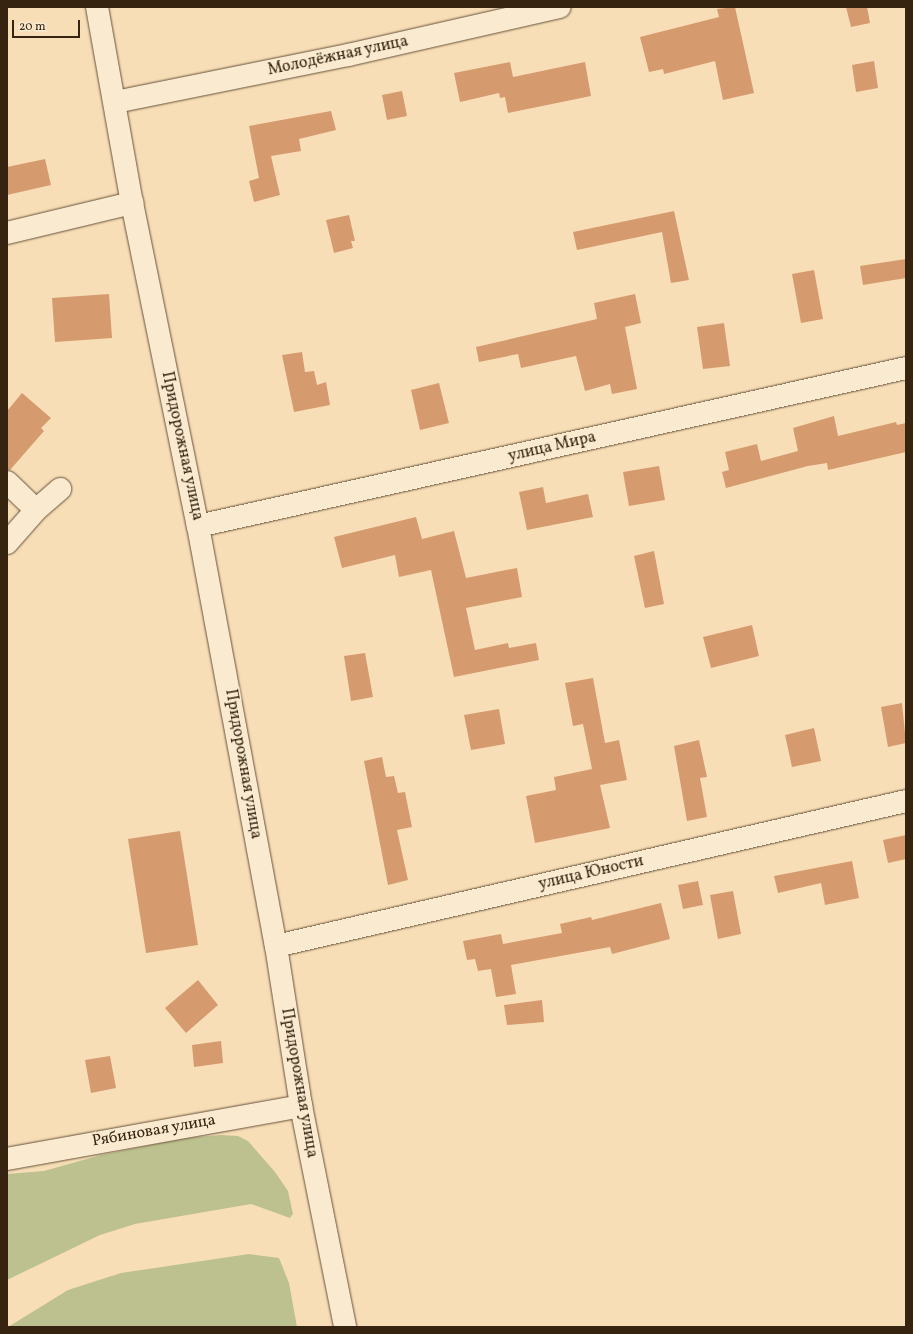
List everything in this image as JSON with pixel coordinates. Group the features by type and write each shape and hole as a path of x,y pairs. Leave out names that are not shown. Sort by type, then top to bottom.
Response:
{"street":[{"name":"Придорожная улица","path":"97,7 132,203 198,526 276,946 301,1106 345,1327"},
{"name":"Молодёжная улица","path":"115,102 348,55 560,7"},
{"path":"7,233 132,203"},
{"name":"улица Мира","path":"198,526 906,368"},
{"path":"7,482 36,510"},
{"path":"7,543 36,510 60,488"},
{"name":"улица Юности","path":"276,946 906,801"},
{"name":"Рябиновая улица","path":"7,1159 301,1106"}],"green space":[{"path":"221,1135 238,1136 248,1141 275,1172 288,1191 293,1214 290,1218 251,1204 135,1224 100,1235 7,1280 7,1174 44,1171 101,1155 186,1138"},
{"path":"249,1254 279,1258 289,1283 297,1327 8,1327 68,1290 121,1273"}],"building":[{"path":"735,7 754,93 723,100 715,61 664,74 663,69 649,72 640,37 719,17 717,9"},
{"path":"846,7 867,7 870,23 851,27"},
{"path":"874,61 878,88 856,92 852,65"},
{"path":"510,62 513,77 585,62 591,96 508,113 505,97 500,98 499,93 460,102 454,73"},
{"path":"402,91 407,116 387,120 382,95"},
{"path":"331,111 336,130 299,139 301,151 271,156 280,195 254,202 249,181 259,178 249,126"},
{"path":"45,159 51,185 7,195 7,167"},
{"path":"674,211 689,280 671,283 662,232 577,250 573,232"},
{"path":"349,215 355,241 351,241 353,248 334,253 326,220"},
{"path":"906,259 906,278 863,285 860,266"},
{"path":"814,270 823,319 801,323 792,274"},
{"path":"109,294 112,338 55,342 52,298"},
{"path":"635,294 641,323 625,327 637,389 612,394 610,384 585,391 576,356 521,368 518,354 479,362 476,347 597,319 594,303"},
{"path":"724,323 730,366 703,369 697,327"},
{"path":"302,352 305,372 314,371 317,385 326,382 330,405 294,412 282,355"},
{"path":"439,383 449,423 420,430 411,390"},
{"path":"22,393 51,418 41,428 44,431 10,470 7,470 7,411"},
{"path":"834,416 838,436 896,422 897,425 906,423 906,452 828,470 827,463 808,466 726,488 722,472 729,470 725,452 757,444 761,461 798,451 793,428"},
{"path":"659,466 665,500 629,506 623,472"},
{"path":"543,487 546,503 588,494 593,517 527,530 519,492"},
{"path":"416,517 422,539 454,531 466,578 517,568 522,597 466,608 475,650 508,643 509,648 536,643 539,660 454,677 431,570 399,577 395,555 342,568 334,537"},
{"path":"654,551 664,604 645,608 634,556"},
{"path":"752,625 759,656 711,668 703,637"},
{"path":"365,653 373,697 351,701 344,656"},
{"path":"593,678 605,743 619,740 627,780 600,785 610,828 535,843 526,796 556,790 554,777 592,769 583,724 573,726 565,683"},
{"path":"902,703 906,743 888,747 881,707"},
{"path":"499,709 505,744 471,750 464,715"},
{"path":"814,728 821,761 792,767 785,735"},
{"path":"699,740 707,777 700,778 707,817 687,821 674,746"},
{"path":"382,757 386,777 394,776 398,793 405,792 412,827 397,830 408,880 388,885 364,761"},
{"path":"180,831 198,945 146,953 128,839"},
{"path":"906,835 906,859 888,863 883,840"},
{"path":"852,861 859,898 825,905 821,883 778,893 774,876"},
{"path":"698,881 703,905 683,909 678,885"},
{"path":"733,891 741,934 718,939 710,895"},
{"path":"661,903 670,939 612,954 610,947 511,965 516,994 496,997 491,969 478,971 475,959 467,960 463,941 501,934 503,944 562,933 560,924 591,917 592,920"},
{"path":"198,980 218,1005 186,1033 165,1008"},
{"path":"542,1000 544,1022 507,1025 504,1005"},
{"path":"221,1041 223,1063 194,1067 192,1045"},
{"path":"110,1056 116,1088 91,1093 85,1060"}]}
